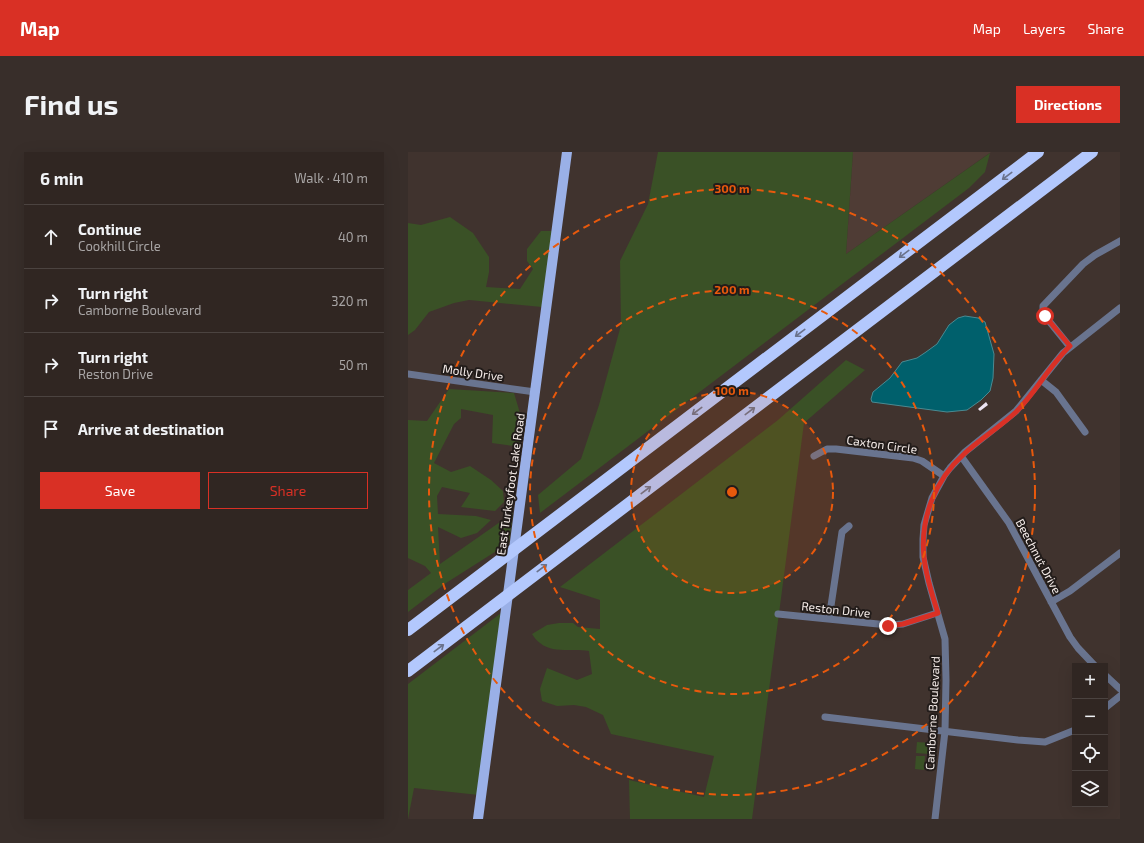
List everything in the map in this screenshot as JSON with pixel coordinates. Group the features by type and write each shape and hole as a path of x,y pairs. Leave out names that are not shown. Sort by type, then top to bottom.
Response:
{"highway":[{"path":"408,630 1038,152"},
{"path":"408,671 1092,152"}],"main road":[{"name":"East Turkeyfoot Lake Road","path":"478,819 567,152"}],"street":[{"path":"1070,346 1043,314 1042,306 1083,264 1095,255 1120,241"},
{"name":"Camborne Boulevard","path":"935,819 944,731 946,646 925,565 923,539 924,525 932,498 944,476 961,456 1016,412 1058,358 1070,346 1120,308"},
{"name":"Molly Drive","path":"408,374 535,392"},
{"path":"1041,380 1056,392 1085,432"},
{"name":"Caxton Circle","path":"814,456 827,449 836,449 906,457 922,461 944,476"},
{"name":"Beechnut Drive","path":"961,456 1009,523 1073,642 1092,663"},
{"path":"829,619 842,532 849,526"},
{"path":"1051,602 1070,591 1120,553"},
{"name":"Reston Drive","path":"778,614 888,626 903,624 938,613"},
{"path":"1108,678 1120,689"},
{"path":"1108,706 1120,696"},
{"path":"825,717 1045,742 1072,731"}],"shaded area":[{"path":"853,152 991,152 846,254"}],"green space":[{"path":"658,152 853,152 846,254 990,153 985,172 969,188 540,513 538,495 581,459 599,405 621,325 620,261 648,204"},
{"path":"450,217 473,233 489,257 489,272 486,287 520,289 533,269 527,261 527,249 541,231 552,231 542,307 469,300 454,303 429,312 415,330 408,335 408,223 421,225"},
{"path":"846,360 865,370 804,423 752,819 630,819 629,780 704,797 714,756 611,734 603,715 586,707 574,705 557,706 542,701 540,689 547,668 577,680 592,674 589,651 557,650 545,646 532,634 547,625 559,623 573,623 578,627 600,629 600,600 560,587 778,420"},
{"path":"449,389 514,393 522,420 520,443 513,446 492,443 493,415 461,409 461,418 454,424 434,463 451,472 470,466 491,480 503,491 504,502 495,511 461,507 470,493 442,487 437,496 438,514 476,516 491,520 477,533 461,538 438,527 440,564 513,513 509,543 446,583 408,612 408,590 431,573 425,566 408,558 408,420 427,421"},
{"path":"501,613 479,795 414,788 408,819 408,684"},
{"path":"917,742 930,743 929,754 916,753"},
{"path":"916,756 925,756 924,770 915,769"}],"water":[{"path":"965,316 978,318 985,322 994,354 993,378 990,391 981,400 967,410 947,412 872,402 871,399 873,392 890,378 902,362 917,358 937,344 949,325 958,318"}],"building":[{"path":"986,402 988,405 980,411 978,409"}],"route":[{"path":"888,626 903,624 938,613 925,565 923,539 924,525 932,498 950,468 965,452 1016,412 1050,368 1070,346 1045,316"}]}
